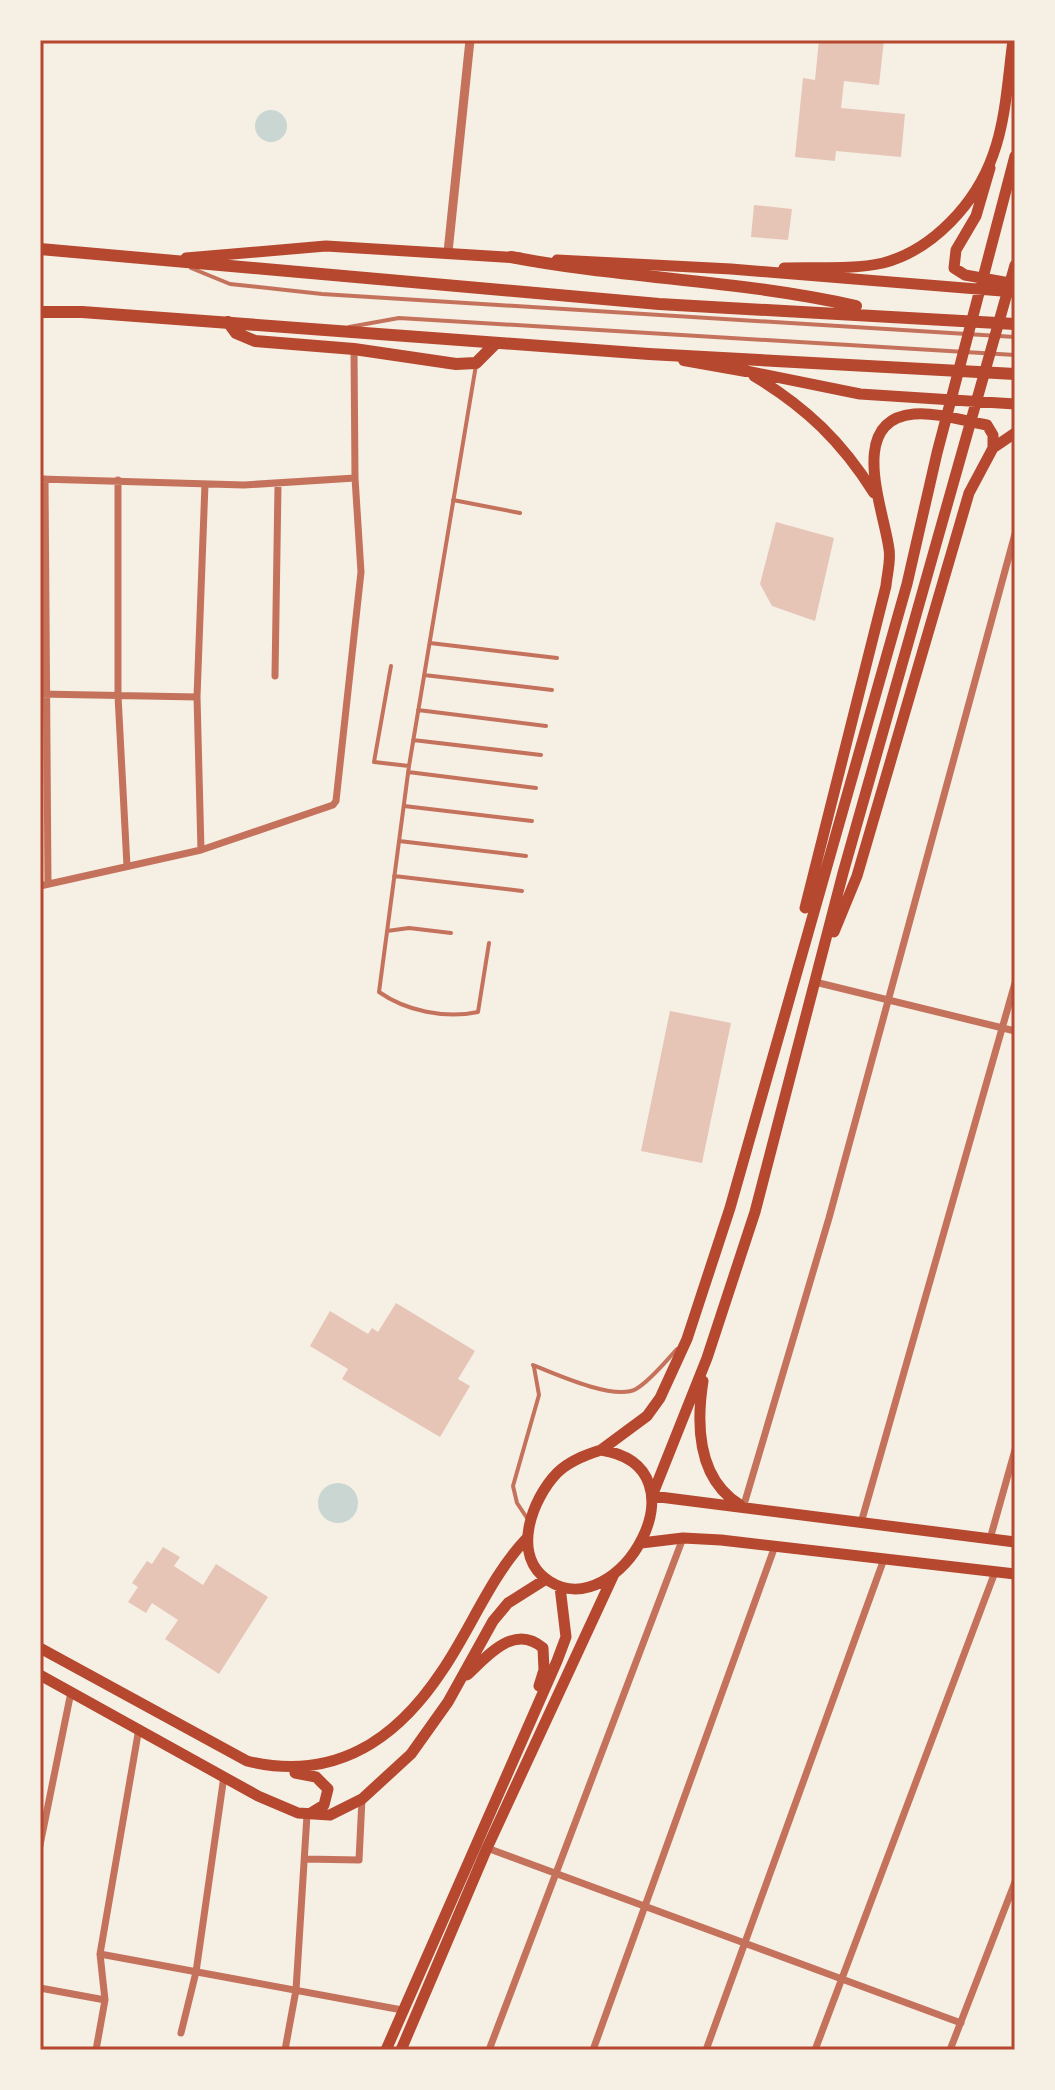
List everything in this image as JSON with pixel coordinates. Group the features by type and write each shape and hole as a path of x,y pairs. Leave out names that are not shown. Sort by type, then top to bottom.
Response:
{"main road":[{"path":"1013,40 993,156 976,216 956,250 954,268 965,275 1014,281"},
{"path":"731,269 882,263 909,253 942,232 957,217 993,156"},
{"path":"614,1574 585,1586 560,1587 546,1579 537,1568 527,1538 529,1521 540,1495 558,1471 578,1458 601,1450 647,1416 660,1398 687,1339 730,1208 907,584 937,453 1015,156"},
{"path":"171,259 326,246 731,269 1015,292"},
{"path":"40,249 643,303 891,314 1015,324"},
{"path":"511,257 587,272 787,290 891,314"},
{"path":"401,2050 487,1848 614,1574 641,1543 650,1518 652,1496 707,1358 755,1212 818,969 961,458 1014,281 1015,265"},
{"path":"40,312 228,322 649,354 1015,374"},
{"path":"228,322 236,333 255,341 354,349 456,364 476,363 496,343"},
{"path":"649,354 860,394 1015,404"},
{"path":"746,371 806,410 838,441 881,506"},
{"path":"791,985 814,866 886,586 890,552 873,475 873,451 884,429 899,418 926,414 987,425 993,435 993,448"},
{"path":"818,969 857,876 969,493 993,448 1015,433"},
{"path":"707,1358 699,1402 703,1448 720,1493 743,1508"},
{"path":"601,1450 636,1462 647,1479 652,1496"},
{"path":"652,1496 1015,1542"},
{"path":"279,1768 334,1762 364,1749 397,1725 443,1671 508,1558 527,1538"},
{"path":"641,1543 683,1538 1015,1574"},
{"path":"40,1675 258,1796 307,1815 330,1815 362,1799 411,1754 461,1681 493,1621 508,1603 546,1579"},
{"path":"386,2050 566,1637 560,1587"},
{"path":"461,1681 499,1646 513,1639 537,1642 543,1648 544,1670 530,1718"},
{"path":"40,1648 247,1761 316,1777 328,1789 324,1805 307,1815"}],"street":[{"path":"448,252 470,40"},
{"path":"354,349 355,478 361,572 336,801 201,850 44,885 42,479 278,485 355,478"},
{"path":"118,480 118,696 127,866"},
{"path":"201,850 197,697 205,484"},
{"path":"275,676 278,485"},
{"path":"743,1508 829,1218 1002,594 1015,534"},
{"path":"43,694 197,697"},
{"path":"815,982 1015,1031"},
{"path":"861,1523 1015,983"},
{"path":"990,1539 1015,1450"},
{"path":"489,2050 683,1538"},
{"path":"593,2050 775,1546"},
{"path":"706,2050 884,1559"},
{"path":"815,2050 995,1572"},
{"path":"40,1845 71,1692"},
{"path":"96,2050 105,2000 100,1954 139,1728"},
{"path":"181,2033 196,1972 224,1776"},
{"path":"305,1859 359,1860 362,1799"},
{"path":"285,2050 296,1990 307,1815"},
{"path":"487,1848 961,2023"},
{"path":"950,2050 1015,1882"},
{"path":"100,1954 402,2010"},
{"path":"40,1988 105,2000"}],"lane":[{"path":"171,259 230,284 286,291 1015,337"},
{"path":"331,330 399,318 1015,355"},
{"path":"476,363 413,740 379,992 399,1005 460,1016 478,1012 489,943"},
{"path":"453,500 520,513"},
{"path":"430,643 557,658"},
{"path":"391,666 374,762 536,788"},
{"path":"424,675 552,690"},
{"path":"418,710 546,726"},
{"path":"413,740 541,755"},
{"path":"404,806 532,821"},
{"path":"399,841 526,856"},
{"path":"394,876 522,891"},
{"path":"387,931 409,928 451,933"},
{"path":"529,1521 517,1503 513,1486 539,1395 540,1386 533,1365 592,1386 623,1393 644,1382 687,1339"}],"shaded area":[{"path":"271,110 283,114 287,126 283,138 271,142 259,138 255,126 259,114"},
{"path":"338,1483 352,1489 358,1503 352,1517 338,1523 324,1517 318,1503 324,1489"}],"building":[{"path":"819,40 884,40 879,85 844,81 841,108 905,114 901,157 836,151 835,161 795,157 803,78 815,80"},
{"path":"754,205 792,209 788,240 751,237"},
{"path":"776,522 834,538 815,621 772,606 760,584"},
{"path":"670,1011 731,1023 702,1163 641,1151"},
{"path":"396,1303 475,1351 458,1379 470,1386 440,1437 342,1379 348,1369 310,1346 330,1311 368,1334 372,1328 378,1332"},
{"path":"163,1547 180,1557 174,1566 203,1585 216,1564 268,1597 219,1674 165,1639 178,1620 152,1603 146,1613 128,1602 138,1587 132,1583 147,1561 152,1564"}]}
